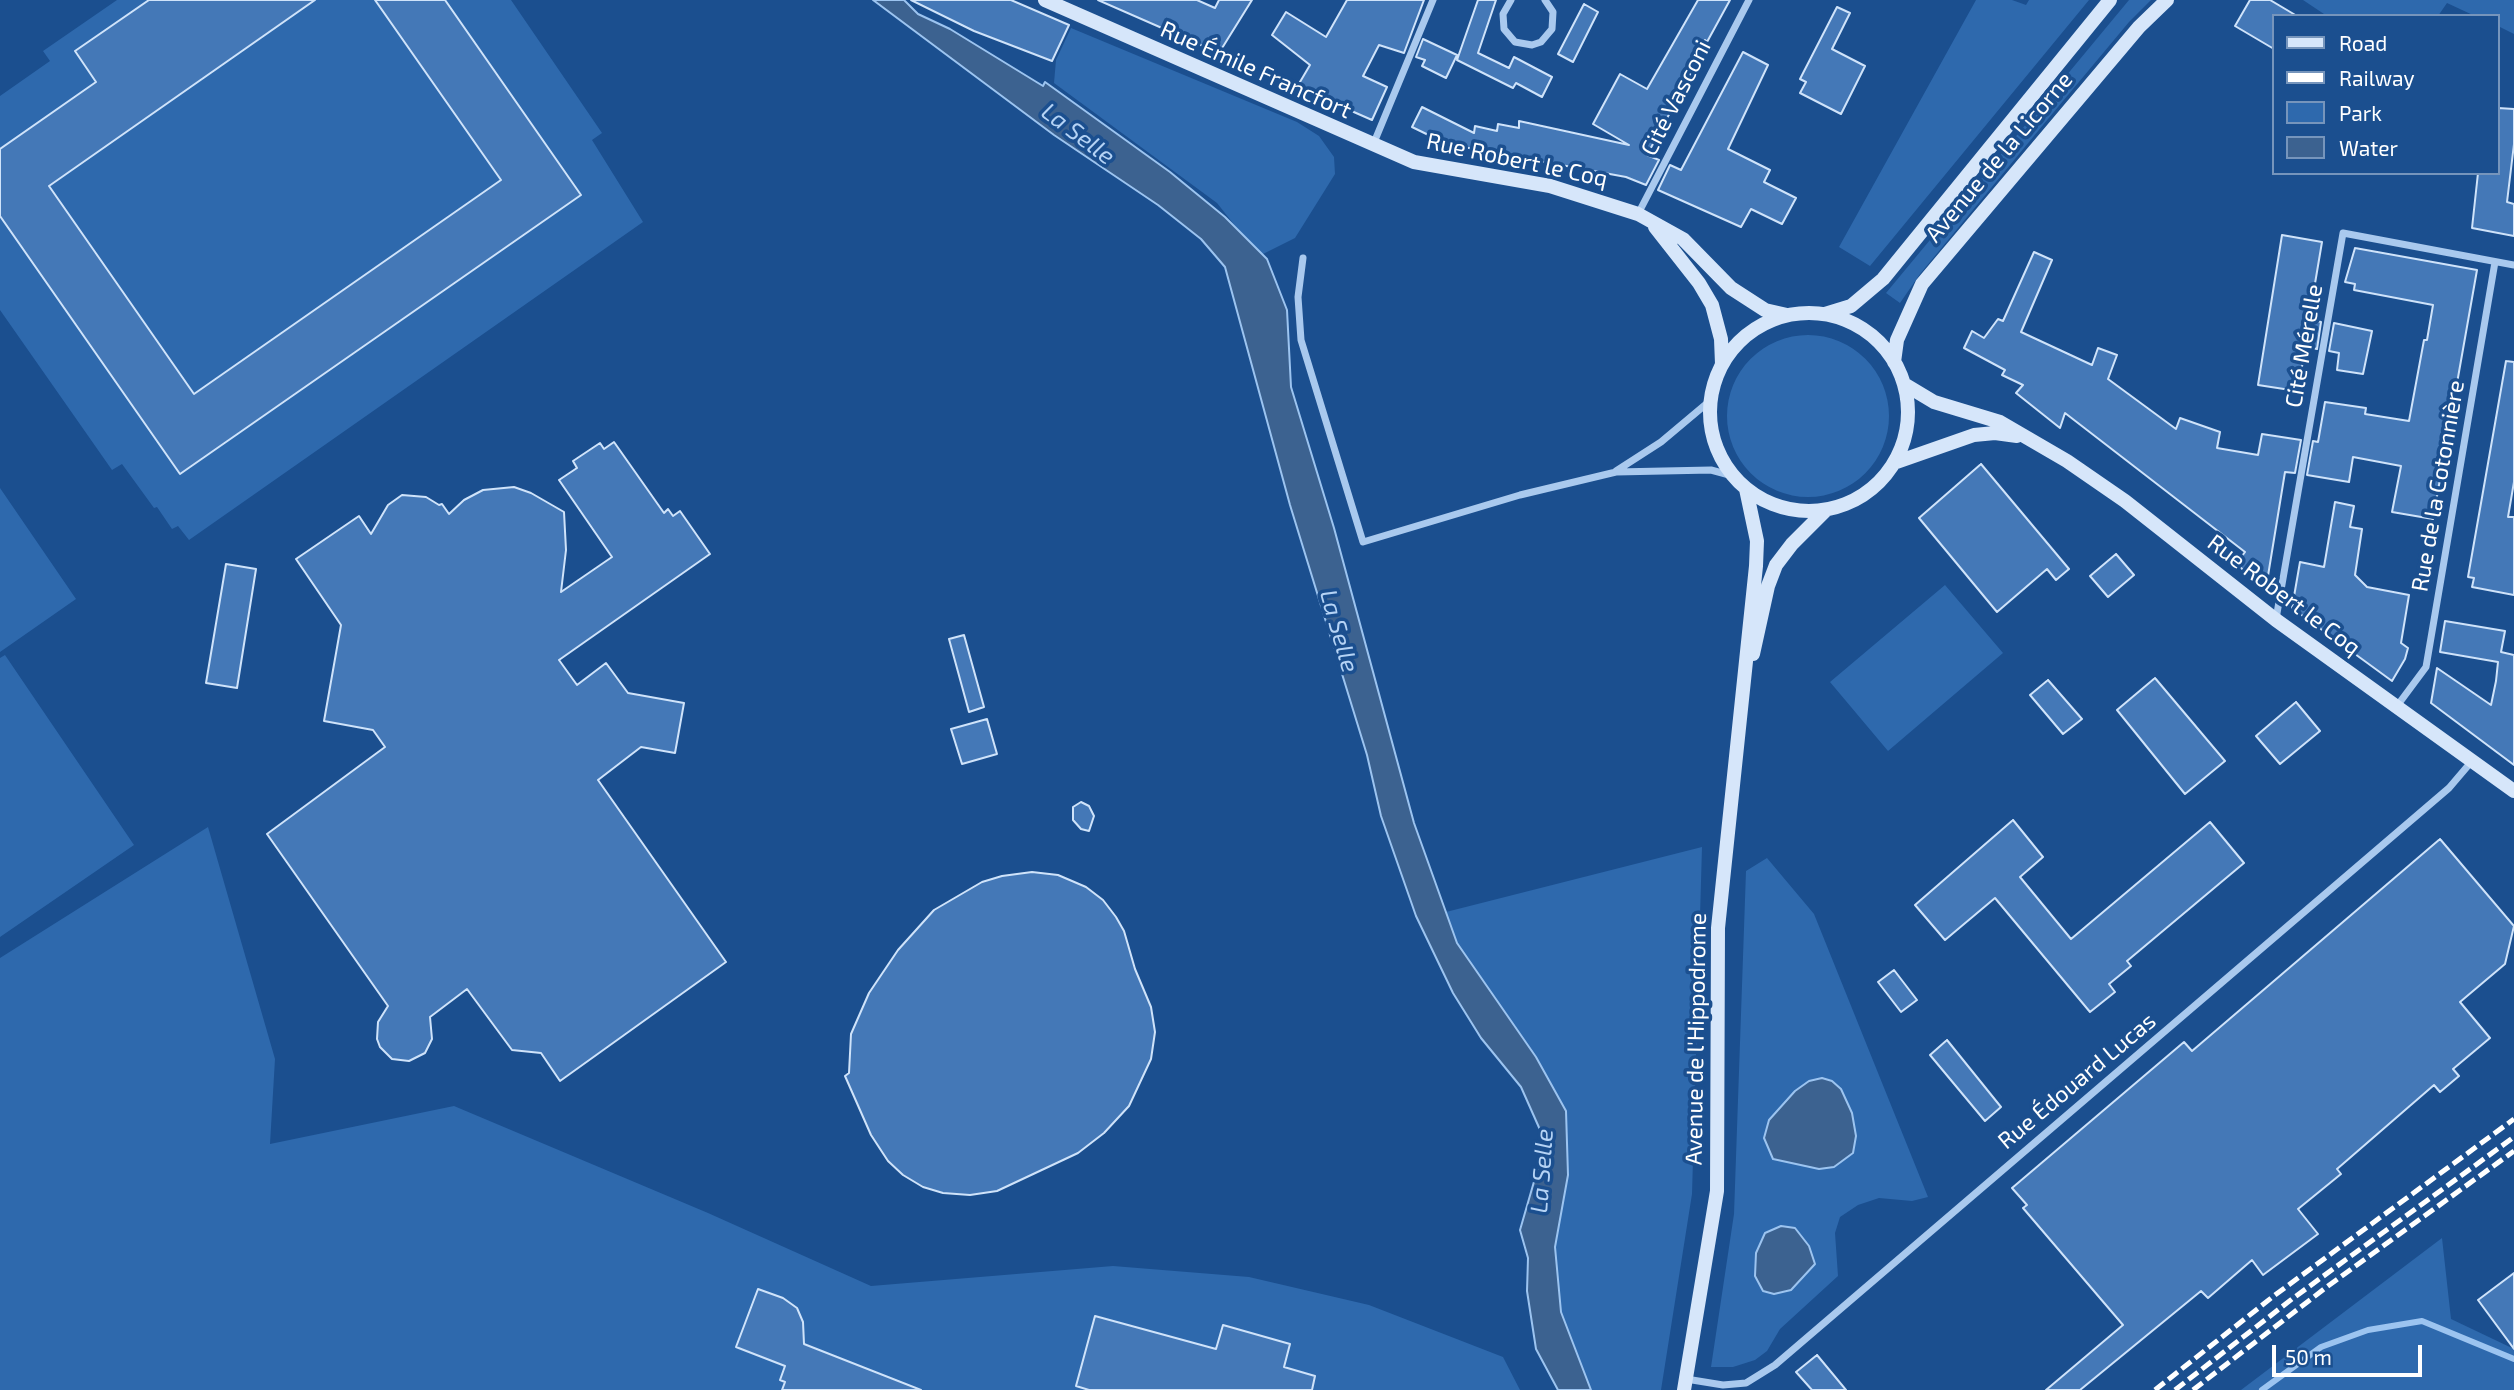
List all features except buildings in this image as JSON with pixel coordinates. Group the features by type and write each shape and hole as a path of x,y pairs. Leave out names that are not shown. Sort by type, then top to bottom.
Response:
{"main road":[{"name":"Rue Émile Francfort","path":"1045,0 1372,146"},
{"name":"Avenue de la Licorne","path":"1825,314 1851,306 1883,279 2109,0"},
{"name":"Avenue de la Licorne","path":"1894,362 1897,340 1922,284 2139,27 2167,0"},
{"name":"Rue Robert le Coq","path":"1372,146 1414,162 1550,186 1638,214 1683,240 1731,288 1765,310 1787,315"},
{"name":"Rue Robert le Coq","path":"1651,222 1699,283 1712,305 1721,340 1722,363"},
{"path":"1825,314 1853,323 1876,339 1894,362 1904,384 1906,424 1894,463 1865,494 1826,510 1784,508 1746,489 1733,476 1714,441 1710,400 1722,363 1749,332 1787,315 1825,314"},
{"name":"Rue Robert le Coq","path":"1904,384 1934,402 2000,422 2067,461 2125,501 2276,620 2514,790"},
{"name":"Rue Robert le Coq","path":"1894,463 1974,435 1995,433 2025,437"},
{"name":"Avenue de l'Hippodrome","path":"1685,1385 1717,1191 1718,928 1728,808 1745,687 1757,541 1746,489"},
{"name":"Avenue de l'Hippodrome","path":"1745,687 1768,586 1776,565 1792,544 1826,510"}],"street":[{"path":"1372,146 1433,0"},
{"path":"1511,0 1503,14 1504,29 1515,42 1532,45 1541,42 1552,29 1553,12 1545,0"},
{"name":"Cité Vasconi","path":"1638,214 1749,0"},
{"name":"Cité Mérelle","path":"2276,620 2343,233 2496,262"},
{"path":"1303,258 1298,296 1301,340 1363,542 1520,495 1616,472 1711,470 1733,476"},
{"path":"2496,262 2514,265"},
{"name":"Rue de la Cotonnière","path":"2397,707 2426,667 2496,262"},
{"path":"1616,472 1661,442 1710,400"},
{"name":"Rue Édouard Lucas","path":"1685,1385 1746,1383 1775,1365 2449,788 2472,761"}],"green space":[{"path":"117,0 511,0 602,133 592,140 643,222 189,540 178,526 172,529 122,464 112,470 0,310 0,96 50,61 43,51"},
{"path":"1976,0 2012,0 2026,5 2029,0 2089,0 1870,266 1839,247"},
{"path":"2129,0 2151,0 2129,22 2048,119 1920,274 1900,303 1886,293"},
{"path":"2303,0 2514,0 2514,34 2500,27 2500,14 2471,14 2447,3 2439,14 2324,14"},
{"path":"1071,28 1297,122 1319,136 1334,157 1335,174 1295,238 1259,256 1217,203 1054,83 1056,60"},
{"path":"1808,335 1839,341 1865,359 1883,385 1889,416 1883,447 1865,473 1839,491 1808,497 1777,491 1751,473 1733,447 1727,416 1733,385 1751,359 1777,341"},
{"path":"0,488 76,599 0,652"},
{"path":"1945,585 2003,653 1888,751 1830,682"},
{"path":"5,655 134,845 0,937 0,658"},
{"path":"208,827 275,1059 270,1144 454,1106 708,1213 871,1286 1113,1266 1249,1277 1369,1305 1503,1357 1520,1390 0,1390 0,958"},
{"path":"1702,847 1692,1194 1661,1390 1591,1390 1561,1312 1555,1247 1568,1175 1536,1057 1457,943 1446,912"},
{"path":"1767,858 1814,914 1928,1197 1912,1201 1879,1198 1858,1205 1840,1217 1835,1233 1838,1276 1780,1329 1767,1351 1755,1360 1733,1367 1711,1367 1734,1214 1746,871"},
{"path":"2442,1238 2451,1319 2514,1349 2514,1390 2241,1390"}],"water":[{"name":"La Selle","path":"873,0 904,0 918,14 950,29 1043,86 1045,82 1170,172 1225,217 1267,259 1287,310 1291,387 1334,528 1414,823 1457,943 1536,1057 1566,1111 1568,1175 1555,1247 1561,1312 1591,1390 1558,1390 1536,1349 1527,1291 1528,1258 1520,1230 1542,1154 1541,1132 1521,1087 1481,1038 1453,993 1416,916 1381,816 1367,755 1290,505 1225,267 1201,239 1158,205 1054,135"},
{"path":"1822,1078 1832,1081 1841,1089 1852,1113 1856,1136 1853,1153 1834,1167 1819,1169 1773,1159 1764,1138 1769,1120 1795,1091 1809,1081"},
{"path":"1781,1226 1795,1228 1809,1246 1815,1264 1791,1290 1774,1294 1763,1291 1755,1276 1756,1253 1765,1233"}],"waterway":[{"path":"2262,1390 2321,1347 2368,1330 2422,1321 2514,1359"}],"railway":[{"path":"2155,1390 2275,1295 2514,1119"},
{"path":"2175,1390 2292,1299 2514,1137"},
{"path":"2193,1390 2328,1286 2514,1151"}]}
